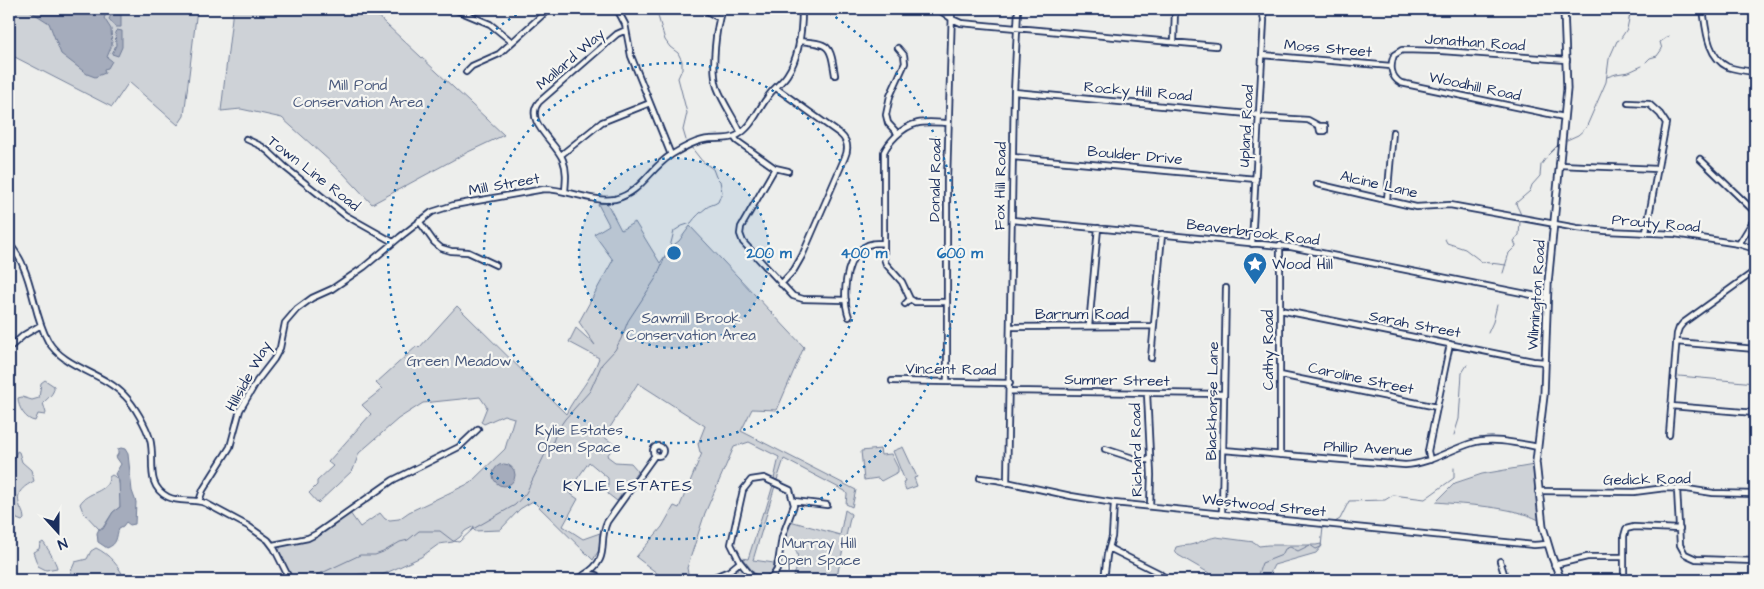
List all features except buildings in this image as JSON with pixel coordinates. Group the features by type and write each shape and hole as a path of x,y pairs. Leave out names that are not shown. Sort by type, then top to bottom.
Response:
{"main road":[{"name":"Wilmington Road","path":"1561,580 1547,544 1542,523 1536,467 1544,401 1547,298 1567,89 1564,9"}],"street":[{"path":"454,9 465,11 490,24 512,42"},
{"path":"466,72 472,66 495,56 549,9"},
{"path":"617,9 622,16 631,56 671,155"},
{"path":"704,9 719,18"},
{"path":"722,9 719,18 715,55 716,81 742,132"},
{"name":"Mill Street","path":"388,247 432,212 454,205 539,189 564,191 599,199 624,196 636,190 655,168 671,155 702,140 734,137 749,125 766,98 790,71 800,41 802,9"},
{"path":"938,9 952,20 963,23 1216,46"},
{"name":"Donald Road","path":"947,382 948,122 952,9"},
{"name":"Fox Hill Road","path":"1007,483 1014,92 1018,9"},
{"path":"1174,42 1175,9"},
{"name":"Upland Road","path":"1252,244 1264,20 1262,9"},
{"path":"1702,9 1710,44 1716,57 1729,67 1755,72"},
{"name":"Mallard Way","path":"564,191 566,174 561,155 536,122 535,108 539,102 617,34 626,30"},
{"path":"800,41 820,43 826,46 832,58 834,74"},
{"path":"898,48 904,55 905,62 890,96 886,115 888,123 898,134"},
{"name":"Jonathan Road","path":"1391,66 1394,55 1402,50 1442,50 1567,60"},
{"name":"Moss Street","path":"1262,55 1391,66"},
{"name":"Woodhill Road","path":"1391,66 1395,79 1401,83 1564,117"},
{"path":"776,88 840,134 846,143 847,150 802,256 794,270 781,284"},
{"name":"Rocky Hill Road","path":"1014,92 1308,120 1319,126"},
{"path":"561,155 602,122 650,103"},
{"path":"1628,104 1649,104 1664,119 1666,128 1646,232"},
{"path":"947,302 915,302 910,300 902,282 885,263 883,243 883,159 887,146 906,127 914,124 948,122"},
{"path":"1388,200 1393,132"},
{"path":"734,137 736,141 775,168 788,171"},
{"name":"Town Line Road","path":"246,139 269,152 293,174 350,219 393,242"},
{"name":"Boulder Drive","path":"1013,157 1256,179"},
{"path":"1700,159 1755,212"},
{"path":"1559,165 1658,169"},
{"path":"775,168 742,225 740,234 745,246 790,294 799,298 846,300"},
{"name":"Alcine Lane","path":"1317,184 1418,207 1454,206 1554,224"},
{"path":"1738,244 1755,218"},
{"name":"Beaverbrook Road","path":"1012,220 1252,244 1280,245 1547,298"},
{"path":"419,221 434,242 442,248 451,251 468,252 496,265"},
{"name":"Prouty Road","path":"1554,224 1606,231 1675,234 1738,244 1755,249"},
{"path":"1089,326 1098,228"},
{"path":"1151,358 1162,234"},
{"path":"9,243 25,270 48,341 62,357 107,381 131,403 150,438 152,476 159,490 173,499 199,501 214,507 266,538 273,545 290,580"},
{"path":"849,317 846,300 847,277 858,253 870,244 883,243"},
{"name":"Cathy Road","path":"1280,245 1280,455"},
{"name":"Hillside Way","path":"199,501 203,490 230,447 240,410 278,351 283,329 289,317 308,301 350,277 388,247"},
{"path":"1669,435 1678,330 1682,324 1755,271"},
{"name":"Blackhorse Lane","path":"1222,514 1226,288"},
{"path":"905,304 910,300"},
{"name":"Sarah Street","path":"1280,310 1535,362 1545,362"},
{"path":"9,348 24,335 42,325"},
{"name":"Barnum Road","path":"1010,327 1153,326"},
{"path":"1676,342 1755,349"},
{"path":"1430,460 1428,451 1450,344"},
{"name":"Caroline Street","path":"1280,375 1437,407"},
{"name":"Vincent Road","path":"892,381 1010,383"},
{"name":"Sumner Street","path":"1010,391 1224,394"},
{"name":"Richard Road","path":"1148,393 1150,506"},
{"path":"1671,406 1755,414"},
{"path":"273,545 312,536 386,485 459,447 478,430"},
{"name":"Phillip Avenue","path":"1223,450 1405,465 1430,460 1464,445 1481,441 1506,442 1538,447"},
{"path":"1105,449 1139,460 1150,460"},
{"path":"576,580 593,568 601,557 604,529 607,522 655,455"},
{"path":"758,580 752,578 740,562 732,548 732,540 743,490 751,480 764,478 772,480 790,490 794,501 782,536 776,570 772,577 766,580"},
{"name":"Westwood Street","path":"980,478 1114,503 1534,545 1547,544"},
{"path":"1677,489 1682,550 1687,556 1693,559 1755,561"},
{"name":"Gedick Road","path":"1538,491 1634,492 1677,489 1713,493 1755,494"},
{"path":"794,501 827,505"},
{"path":"1104,580 1112,537 1114,503"},
{"path":"1624,580 1626,529 1634,527 1680,529"},
{"path":"1109,548 1159,572 1167,580"},
{"path":"1554,565 1587,557 1624,557"},
{"path":"707,580 729,571 740,562"},
{"path":"1500,562 1506,580"},
{"path":"584,575 596,575"}],"green space":[{"path":"9,9 197,9 184,116 178,125 129,82 112,107 9,54"},
{"name":"Mill Pond Conservation Area","path":"233,9 370,9 504,135 466,153 372,204 342,172 282,118 241,109 221,111"},
{"path":"607,203 621,230 635,222 660,263 668,249 679,241 690,226 804,347 777,410 752,409 741,431 856,490 852,507 846,504 847,494 845,491 784,459 777,480 774,479 779,457 749,442 734,447 705,513 687,568 689,578 687,580 666,580 636,557 662,527 674,506 679,508 702,453 698,444 705,426 638,383 604,437 615,445 607,456 615,462 631,463 638,471 617,501 608,494 608,478 589,462 568,492 578,499 563,526 583,539 600,533 599,550 593,560 533,501 520,509 500,530 475,531 473,529 474,526 453,542 439,544 421,557 371,580 366,573 327,580 293,580 279,551 281,546 317,536 350,513 360,527 380,513 385,519 399,519 409,512 470,483 505,449 514,418 504,415 484,424 481,422 487,407 480,397 423,403 398,419 359,453 353,470 318,503 309,493 317,485 317,481 333,466 328,462 371,414 362,405 382,389 376,383 417,346 419,348 457,306 566,414 592,373 599,358 569,342 576,328 595,345 579,322 613,260 594,234 609,225 598,204"},
{"path":"45,380 54,386 53,391 43,403 45,415 38,414 35,421 23,413 19,406 18,398 22,397 32,400 39,398 41,383"},
{"path":"903,447 917,477 914,478 917,486 906,490 903,482 905,481 893,451"},
{"path":"880,449 881,455 891,454 898,472 881,481 878,478 864,480 861,451"},
{"path":"17,451 22,462 31,470 34,481 25,487 19,495 18,499 24,517 22,521 9,511 10,469"},
{"path":"1534,465 1539,520 1528,515 1502,509 1436,502 1455,483 1482,474"},
{"path":"112,475 116,477 120,485 120,507 113,512 102,529 99,529 83,512 80,504 87,497 102,489"},
{"path":"773,485 775,486 753,560 774,563 772,573 764,578 755,574 742,558 748,559"},
{"name":"Murray Hill Open Space","path":"845,510 851,514 836,580 792,580 797,566 797,552 792,543 783,542 790,521 840,535"},
{"path":"1216,537 1254,542 1259,546 1321,544 1322,546 1316,553 1274,565 1270,580 1215,580 1209,573 1178,555 1175,550 1176,547 1192,545"},
{"path":"43,542 57,568 46,570 38,566 33,552 39,549 40,544"},
{"path":"96,548 114,561 125,580 70,580 75,562 87,559 91,551"},
{"name":"Murray Hill Open Space","path":"743,568 750,578 749,580 710,580"}],"water":[{"path":"27,9 109,9 104,18 111,29 112,45 107,57 112,61 108,68 104,69 105,73 95,77 87,74 61,54 49,23"},
{"path":"113,11 121,11 121,27 116,27 109,19"},
{"path":"117,30 122,31 122,47 118,56 112,54 116,45 115,32"},
{"path":"118,449 125,449 128,454 132,491 136,502 135,524 130,525 126,522 119,528 115,542 107,548 98,542 97,533 99,529 103,529 113,512 120,507 119,481 115,474 121,464 116,457"},
{"path":"504,464 512,467 515,475 512,483 504,486 496,483 493,475 496,467"}],"waterway":[{"path":"656,9 665,40 678,53 682,61 682,69 678,78 687,113 683,130 686,140"},
{"path":"1621,38 1627,29 1631,9"},
{"path":"1646,62 1650,58 1657,56 1662,49 1660,42 1669,36"},
{"path":"1567,140 1578,135 1586,128 1606,82 1609,59 1619,40"},
{"path":"1607,77 1629,72 1642,66"},
{"path":"1548,155 1558,145"},
{"path":"301,580 324,572 360,555 375,555 383,552 400,542 408,540 419,531 440,531 453,541 459,542 473,529 515,505 526,493 548,448 553,442 556,432 590,391 602,364 615,350 628,321 656,278 669,251 674,231 691,223 707,207 718,202 722,192 720,181 713,169 702,161 691,147"},
{"path":"1521,216 1516,203 1530,191 1532,185 1540,176 1541,165 1546,158"},
{"path":"1503,273 1509,253 1516,246 1514,241 1519,235 1520,222"},
{"path":"1445,239 1447,243 1465,249 1482,262 1506,265"},
{"path":"1488,333 1497,305"},
{"path":"1454,435 1459,419 1462,373 1467,365"},
{"path":"1679,376 1755,383"},
{"path":"1335,522 1340,519 1349,501 1385,500 1393,495 1425,499 1454,478 1454,468"},
{"path":"1259,580 1257,577 1262,563 1282,555 1285,549 1290,547 1298,551 1310,545 1316,549 1321,547 1323,527"}],"place":[{"name":"Wood Hill","path":"1255,285"}],"district":[{"name":"KYLIE ESTATES","path":"628,485"}],"park label":[{"name":"Sawmill Brook Conservation Area","path":"691,326"},
{"name":"Green Meadow","path":"459,361"},
{"name":"Kylie Estates Open Space","path":"579,438"}]}
